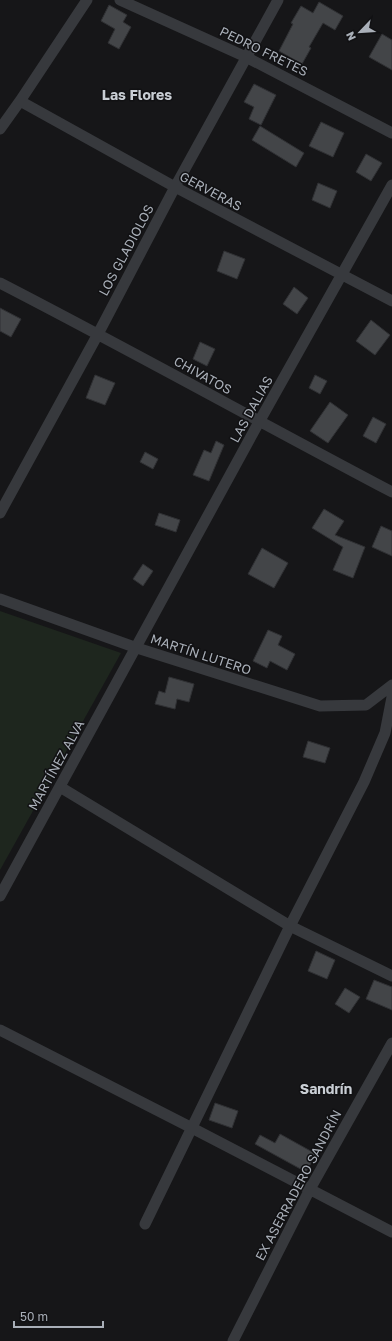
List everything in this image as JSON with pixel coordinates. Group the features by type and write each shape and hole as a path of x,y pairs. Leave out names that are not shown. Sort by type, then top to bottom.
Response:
{"street":[{"path":"0,129 20,102 87,0"},
{"name":"PEDRO FRETES","path":"120,0 246,57 392,133"},
{"name":"LOS GLADIOLOS","path":"0,513 278,0"},
{"name":"GERVERAS","path":"20,102 175,188 392,301"},
{"name":"LAS DALIAS","path":"137,648 259,422 392,185"},
{"name":"CHIVATOS","path":"0,283 392,492"},
{"name":"MARTÍN LUTERO","path":"0,599 137,648 320,706 366,705 392,685"},
{"name":"MARTÍNEZ ALVA","path":"0,896 137,648"},
{"path":"146,1224 290,926 364,782 385,733 392,697"},
{"path":"60,787 290,926 392,976"},
{"path":"0,1030 392,1232"},
{"name":"EX ASERRADERO SANDRÍN","path":"233,1341 310,1189 392,1043"}],"shaded area":[{"path":"0,611 121,653 0,870"}],"building":[{"path":"319,2 343,16 335,30 323,23 309,47 311,48 302,64 279,51 293,24 291,23 301,6 313,13"},
{"path":"109,5 127,15 123,22 131,27 119,49 108,43 115,29 101,21"},
{"path":"382,34 392,40 392,70 369,57"},
{"path":"254,84 276,95 261,125 249,119 254,107 244,102"},
{"path":"321,122 344,133 333,157 309,146"},
{"path":"260,126 304,153 296,167 252,140"},
{"path":"366,154 382,163 371,181 356,172"},
{"path":"318,183 337,191 330,208 312,200"},
{"path":"224,251 245,259 237,279 217,271"},
{"path":"294,287 308,298 297,314 283,304"},
{"path":"0,308 21,319 11,337 0,331"},
{"path":"371,320 390,335 375,355 356,341"},
{"path":"200,342 215,349 207,366 193,359"},
{"path":"95,375 115,383 105,405 86,398"},
{"path":"315,375 327,381 320,394 309,388"},
{"path":"330,402 348,415 328,443 310,431"},
{"path":"373,417 386,424 376,443 363,436"},
{"path":"216,441 224,445 209,481 193,475 204,450 211,453"},
{"path":"145,452 158,459 153,469 140,462"},
{"path":"324,509 344,521 335,535 365,547 353,578 333,570 343,547 312,528"},
{"path":"159,513 180,520 176,532 155,525"},
{"path":"381,526 392,531 392,556 372,547"},
{"path":"262,548 288,563 274,588 248,574"},
{"path":"143,564 153,571 143,586 133,579"},
{"path":"268,630 282,636 278,645 295,654 287,670 270,661 267,668 253,661"},
{"path":"169,677 194,684 189,702 177,699 175,709 155,704 159,691 165,693"},
{"path":"308,741 330,748 325,763 303,757"},
{"path":"316,951 335,960 327,979 308,971"},
{"path":"374,980 392,987 392,1010 366,999"},
{"path":"345,988 360,997 349,1013 335,1004"},
{"path":"215,1103 238,1111 232,1128 209,1120"},
{"path":"280,1134 316,1154 306,1172 255,1144 260,1135 275,1143"}],"district":[{"name":"Las Flores","path":"137,95"},
{"name":"Sandrín","path":"326,1089"}]}
